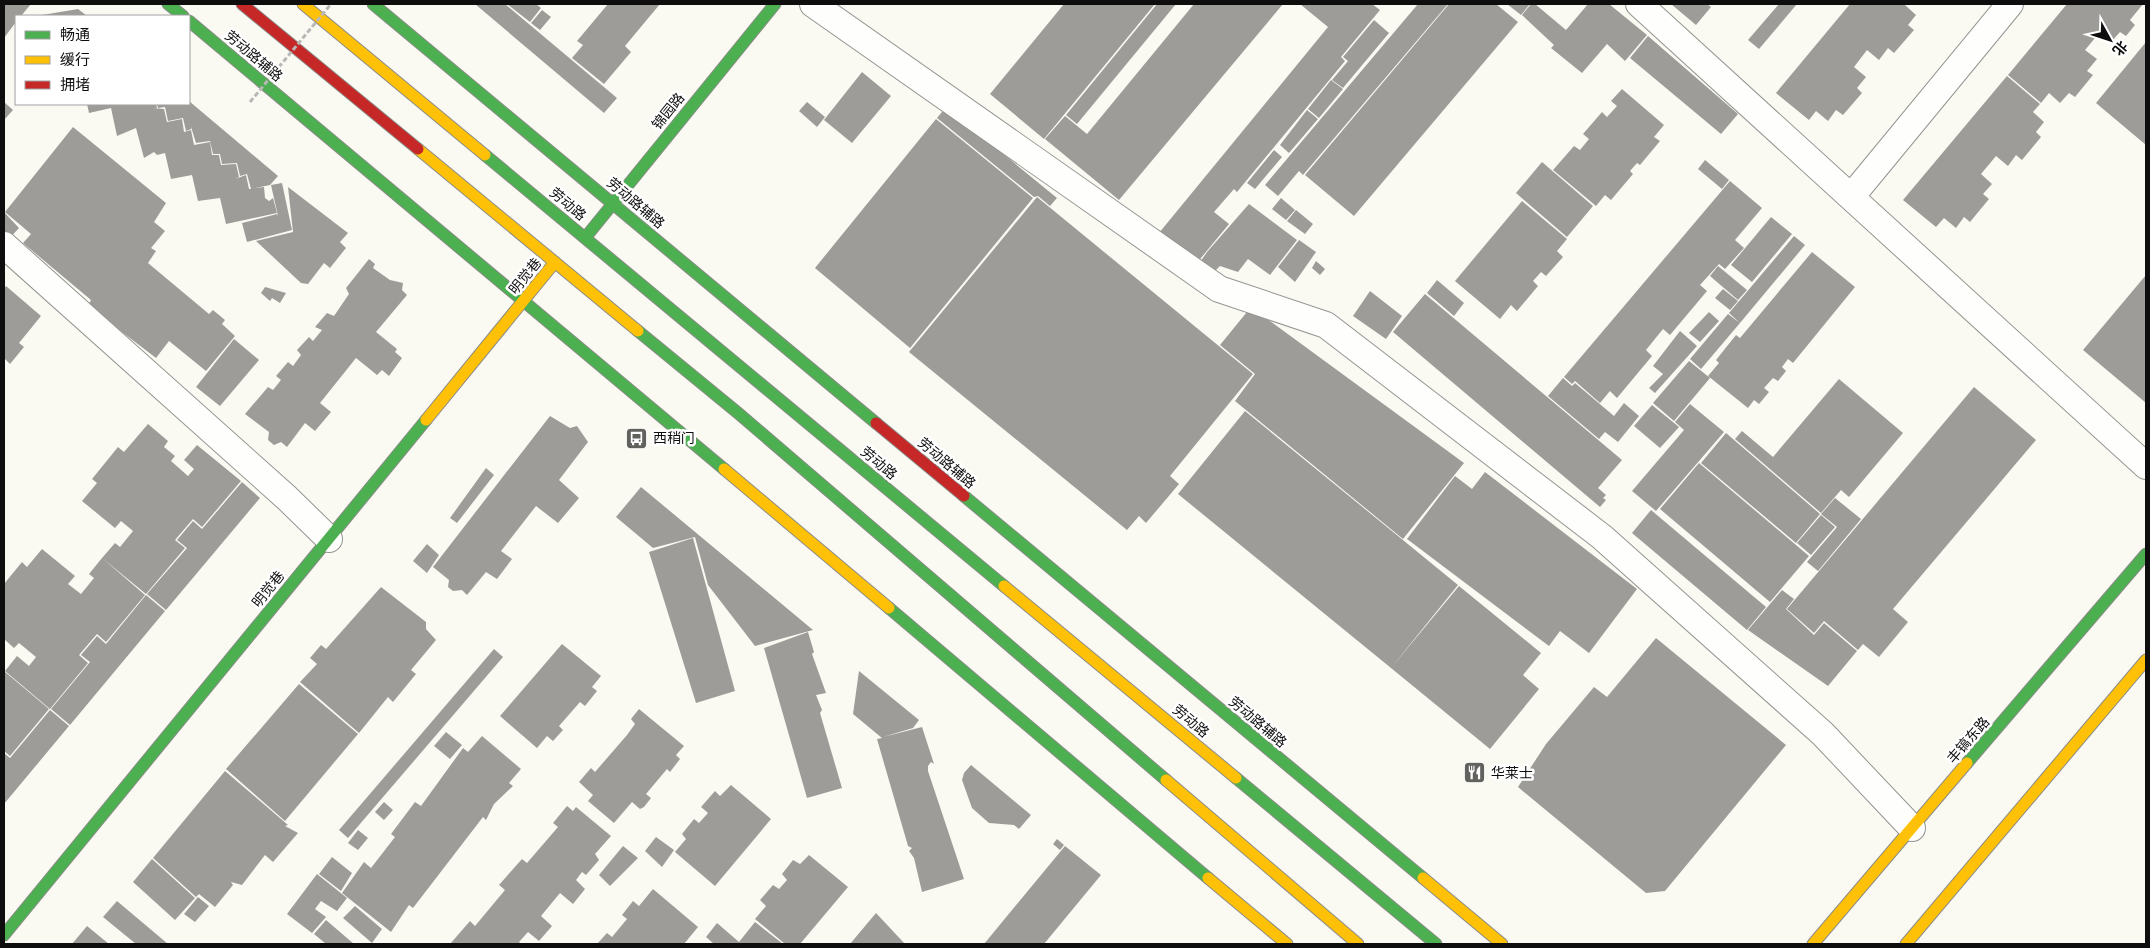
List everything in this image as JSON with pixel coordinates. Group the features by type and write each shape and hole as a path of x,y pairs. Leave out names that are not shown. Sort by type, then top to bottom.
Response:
{"street":[{"path":"168,4 182,15"},
{"path":"242,4 738,413 1358,944"},
{"name":"劳动路","path":"303,4 1436,944"},
{"name":"劳动路辅路","path":"373,4 1502,944"},
{"name":"锦园路","path":"585,238 775,4"},
{"path":"813,4 1219,289 1326,325 1602,537 1823,734 1912,828"},
{"path":"1639,4 2146,466"},
{"path":"1851,196 2010,4"},
{"name":"劳动路辅路","path":"190,22 524,300 1288,944"},
{"path":"4,246 287,498 329,539"},
{"name":"明觉巷","path":"4,935 555,262"},
{"name":"丰镐东路","path":"1813,944 2146,554"},
{"path":"1906,944 2146,660"}],"path":[{"path":"250,102 331,4"}],"building":[{"path":"4,4 31,4 22,15 15,15 15,23 4,38"},
{"path":"475,4 505,4 617,98 604,113"},
{"path":"507,4 536,4 541,8 530,22"},
{"path":"608,4 660,4 625,46 631,52 604,84 572,58 583,45 577,41"},
{"path":"1064,4 1155,4 1044,139 990,94"},
{"path":"1157,4 1176,4 1077,124 1066,115"},
{"path":"1194,4 1283,4 1119,200 1045,139 1065,116 1087,134"},
{"path":"1300,4 1372,4 1380,10 1341,57 1345,61 1237,192 1234,189 1214,212 1229,224 1196,264 1159,233 1328,27"},
{"path":"1418,4 1448,4 1303,175 1299,171 1278,196 1265,185"},
{"path":"1449,4 1496,4 1518,22 1354,216 1305,175"},
{"path":"1507,4 1530,4 1521,15"},
{"path":"1531,4 1535,4 1566,30 1588,4 1609,4 1647,35 1625,61 1607,44 1582,73 1551,48 1554,45 1522,15"},
{"path":"1671,4 1707,4 1711,7 1696,25"},
{"path":"1779,4 1797,4 1759,49 1748,40"},
{"path":"1850,4 1906,4 1916,15 1908,25 1914,30 1894,53 1888,48 1879,60 1867,50 1854,67 1866,77 1857,88 1862,93 1843,115 1836,110 1828,121 1816,111 1809,120 1776,93"},
{"path":"2067,4 2143,4 2130,20 2135,25 2126,36 2120,32 2111,42 2100,32 2085,50 2097,59 2087,71 2093,75 2075,97 2069,93 2060,103 2049,93 2041,103 2008,75"},
{"path":"78,9 86,15 42,15"},
{"path":"542,10 551,17 540,30 531,23"},
{"path":"1374,20 1389,33 1343,88 1332,80 1348,61 1343,57"},
{"path":"1648,36 1738,114 1721,134 1630,58"},
{"path":"2146,42 2146,145 2096,103"},
{"path":"862,72 891,96 852,143 824,120"},
{"path":"2007,76 2040,104 2033,112 2044,122 2036,132 2041,137 2022,160 2016,155 2008,166 1996,156 1981,174 1992,184 1983,194 1989,199 1970,222 1964,217 1956,228 1944,218 1936,227 1903,200"},
{"path":"1331,80 1343,89 1319,118 1308,109"},
{"path":"1622,89 1664,125 1654,137 1660,141 1640,165 1637,163 1630,171 1633,174 1611,200 1605,195 1596,206 1553,170 1574,146 1580,150 1589,139 1583,134 1602,112 1607,117 1617,106 1611,101"},
{"path":"4,102 13,110 4,120"},
{"path":"190,102 278,176 270,185 251,189 247,174 240,176 237,163 222,164 220,154 213,154 210,141 196,143 191,127 191,129 186,131 183,118 168,121 165,107 158,108 157,105 190,105"},
{"path":"807,102 825,117 817,127 799,111"},
{"path":"87,105 156,105 157,108 153,108 164,109 167,122 182,119 184,132 191,130 194,145 210,142 212,155 219,155 221,165 236,164 239,177 235,179 246,175 249,189 264,187 265,198 269,201 273,198 277,213 226,224 220,198 198,201 192,175 171,179 165,153 157,155 154,152 144,158 136,128 117,136 111,108 89,113"},
{"path":"946,107 1057,198 1050,206 1038,196 1034,197 937,118"},
{"path":"1307,110 1318,119 1289,153 1280,145"},
{"path":"936,119 1033,198 910,348 815,268"},
{"path":"73,127 166,203 154,222 165,231 151,248 156,251 148,263 209,314 213,310 225,320 222,324 235,336 206,371 169,341 156,358 122,332 89,304 91,300 23,243 31,234 5,212"},
{"path":"1274,150 1282,157 1255,189 1247,183"},
{"path":"1705,160 1729,180 1722,189 1698,169"},
{"path":"1542,162 1593,206 1567,237 1516,193"},
{"path":"1730,181 1762,208 1735,240 1744,248 1725,269 1719,264 1700,285 1707,291 1670,335 1663,329 1646,350 1652,356 1617,398 1610,391 1600,403 1575,381 1572,384 1564,377"},
{"path":"282,183 292,230 247,242 242,223 277,214 278,216 271,185"},
{"path":"288,187 348,233 340,242 346,248 330,268 324,263 308,284 301,283 256,241 293,232"},
{"path":"1037,197 1253,374 1170,476 1179,484 1146,523 1139,516 1127,530 909,352"},
{"path":"1281,198 1295,210 1286,220 1272,209"},
{"path":"1522,201 1567,239 1557,251 1563,257 1546,276 1541,272 1533,281 1538,286 1517,311 1511,305 1500,319 1455,281"},
{"path":"1249,204 1297,240 1270,275 1248,259 1238,272 1220,266 1216,270 1203,269 1198,265 1207,252"},
{"path":"1296,210 1313,224 1305,234 1287,221"},
{"path":"4,212 19,228 7,241 4,238"},
{"path":"1771,217 1792,234 1752,282 1731,265"},
{"path":"1794,236 1805,245 1740,323 1729,313"},
{"path":"1299,240 1316,252 1295,282 1278,267"},
{"path":"1812,252 1855,287 1793,363 1788,359 1782,367 1786,371 1778,381 1773,378 1764,388 1769,392 1759,404 1754,400 1748,408 1708,376 1719,363 1716,360 1736,335 1740,338"},
{"path":"369,259 375,264 373,268 390,280 403,283 402,290 407,295 376,332 397,349 395,352 402,358 389,376 382,370 377,375 356,358 320,403 331,412 315,431 305,423 287,447 281,442 274,445 268,440 269,432 245,414 268,387 273,390 281,380 276,376 288,362 293,366 301,355 297,350 309,337 313,341 322,330 315,327 327,313 334,316 349,294 346,288"},
{"path":"1316,261 1325,269 1320,275 1312,268"},
{"path":"1718,266 1747,290 1738,300 1710,276"},
{"path":"2146,275 2146,403 2083,350"},
{"path":"1437,280 1464,303 1454,316 1427,293"},
{"path":"6,286 41,316 19,343 24,347 10,364 4,358 4,289"},
{"path":"265,287 286,293 280,303 272,298 270,301 261,293"},
{"path":"1723,289 1738,301 1730,310 1715,298"},
{"path":"1370,291 1402,316 1386,339 1353,316"},
{"path":"1425,294 1622,460 1598,488 1606,495 1603,498 1606,500 1600,507 1393,332"},
{"path":"1251,307 1464,463 1403,539 1235,401 1255,374 1220,345"},
{"path":"1709,312 1719,321 1700,342 1689,333"},
{"path":"1728,314 1740,323 1701,369 1690,359"},
{"path":"1680,331 1697,346 1655,393 1649,388 1663,374 1653,366"},
{"path":"234,339 259,360 220,406 196,387"},
{"path":"1689,361 1710,378 1674,421 1653,403"},
{"path":"1563,378 1572,386 1575,383 1614,416 1624,403 1639,416 1618,442 1605,432 1599,439 1548,396"},
{"path":"1839,379 1903,433 1849,497 1841,490 1821,513 1735,439 1742,431 1773,457"},
{"path":"1974,387 2036,440 1893,609 1908,622 1879,657 1863,644 1858,650 1824,621 1814,633 1787,609"},
{"path":"1690,404 1724,432 1656,511 1632,491 1684,430 1675,422"},
{"path":"1652,405 1679,427 1660,448 1634,426"},
{"path":"1245,411 1458,585 1391,668 1178,494"},
{"path":"550,416 570,428 577,426 588,442 559,480 579,498 558,523 536,506 501,551 512,559 497,579 486,572 467,595 462,590 453,591 448,587 449,580 433,567"},
{"path":"148,424 168,441 164,447 175,456 171,461 188,476 194,469 184,460 197,445 241,481 202,527 193,519 175,540 185,548 146,594 102,558 115,543 120,547 133,531 121,521 115,528 82,501 97,483 92,479 118,447 124,452"},
{"path":"1726,433 1820,514 1796,543 1701,463"},
{"path":"1699,463 1809,556 1770,602 1660,509"},
{"path":"486,468 494,475 457,523 450,518"},
{"path":"1485,472 1637,589 1589,653 1560,631 1549,646 1407,539 1455,476 1472,489"},
{"path":"242,482 260,498 166,610 147,594 187,548 177,540 193,521 202,529"},
{"path":"641,487 813,630 755,646 708,585 695,537 653,548 616,517"},
{"path":"1835,498 1861,519 1818,571 1807,562 1837,527 1821,514"},
{"path":"1651,510 1766,607 1747,630 1632,533"},
{"path":"1821,515 1835,527 1811,555 1797,543"},
{"path":"693,538 735,691 696,703 649,552"},
{"path":"427,544 439,555 427,573 413,561"},
{"path":"42,549 75,576 68,584 81,594 94,578 89,574 102,558 145,595 106,642 97,634 79,655 88,663 50,709 5,671 17,656 29,666 36,657 19,643 14,648 4,639 4,584 22,562 27,567"},
{"path":"1459,586 1541,653 1523,675 1539,689 1490,749 1391,668"},
{"path":"381,587 426,622 426,629 436,640 411,670 416,674 393,702 388,697 359,733 300,682 317,664 310,658 321,645 326,649"},
{"path":"1782,590 1794,599 1786,609 1814,635 1824,623 1857,651 1828,686 1748,630"},
{"path":"146,595 165,611 70,725 51,709 90,662 81,655 97,636 106,644"},
{"path":"808,632 814,652 812,654 826,693 816,695 822,710 820,713 842,788 807,798 764,648"},
{"path":"1656,638 1786,745 1665,891 1646,893 1518,787 1546,744 1594,687 1607,697"},
{"path":"562,644 601,676 592,687 597,691 585,706 580,702 559,726 563,730 553,741 547,736 537,748 500,716"},
{"path":"494,649 503,657 348,838 339,830"},
{"path":"4,671 49,709 10,756 4,751"},
{"path":"859,671 919,720 913,728 883,737 922,727 934,764 931,762 928,766 928,771 964,879 922,892 914,858 909,851 912,848 908,846 877,739 882,738 853,714"},
{"path":"299,684 358,734 285,821 226,769"},
{"path":"639,709 684,746 676,755 680,759 670,772 667,769 646,794 651,798 644,807 640,809 632,802 614,823 588,801 593,795 579,782 591,768 595,772 627,735 635,724 631,719"},
{"path":"50,710 69,726 4,804 4,753 10,758"},
{"path":"446,732 462,745 450,759 434,746"},
{"path":"482,736 521,769 509,783 513,786 494,804 486,820 483,817 413,908 409,905 391,932 342,893 364,862 371,868 395,837 391,834 415,802 421,806 463,748 468,752"},
{"path":"971,765 1031,815 1019,829 1014,825 989,823 972,808 962,780 964,773"},
{"path":"225,771 288,825 285,826 298,833 273,862 265,855 242,885 231,882 233,885 215,907 199,894 196,897 153,858"},
{"path":"731,785 771,819 715,886 675,852 686,839 682,834 694,819 699,823 708,813 701,807 715,791 720,796"},
{"path":"384,802 393,810 384,820 375,812"},
{"path":"567,806 573,811 576,807 611,836 595,854 599,860 586,875 582,872 576,880 585,889 573,904 560,893 541,916 552,926 539,941 528,932 519,942 522,944 450,944 470,921 475,926 505,890 499,885 522,859 527,863 558,827 553,823"},
{"path":"358,830 368,838 358,850 348,843"},
{"path":"656,837 674,850 662,867 645,851"},
{"path":"1057,839 1064,845 1060,850 1053,844"},
{"path":"623,846 638,858 610,886 599,875"},
{"path":"1065,846 1101,875 1044,944 984,944"},
{"path":"809,855 848,887 800,944 785,944 755,919 766,906 760,900 773,885 779,889 787,880 782,874 793,860 800,864"},
{"path":"332,857 352,873 341,891 319,874"},
{"path":"152,859 195,898 175,920 133,882"},
{"path":"317,874 347,898 337,911 321,901 315,909 326,917 312,933 287,914"},
{"path":"653,889 698,927 684,944 597,944 607,933 612,937 627,919 622,915 633,901 639,906"},
{"path":"198,897 209,906 195,922 184,914"},
{"path":"117,901 168,944 136,944 103,917"},
{"path":"355,906 382,929 372,943 343,918"},
{"path":"876,913 905,944 850,944"},
{"path":"326,920 354,944 326,944 314,934"},
{"path":"755,922 783,944 714,944 706,937 717,923 739,942"},
{"path":"87,926 109,944 72,944"}],"traffic: fast":[{"path":"168,4 182,15"},
{"path":"373,4 876,423"},
{"path":"585,238 775,4"},
{"path":"190,22 724,469"},
{"path":"485,155 1004,586"},
{"path":"638,331 738,413 1166,780"},
{"path":"4,935 426,420"},
{"path":"964,496 1423,878"},
{"path":"1967,763 2146,554"},
{"path":"889,608 1208,878"},
{"path":"1236,778 1436,944"}],"traffic: slow":[{"path":"303,4 485,155"},
{"path":"418,149 638,331"},
{"path":"426,420 555,262"},
{"path":"724,469 889,608"},
{"path":"1004,586 1236,778"},
{"path":"1906,944 2146,660"},
{"path":"1813,944 1967,763"},
{"path":"1166,780 1358,944"},
{"path":"1208,878 1287,944"},
{"path":"1423,878 1502,944"}],"traffic: jam":[{"path":"242,4 418,149"},
{"path":"876,423 964,496"}],"place":[{"name":"西稍门","path":"637,438"},
{"name":"华莱士","path":"1475,773"}]}
